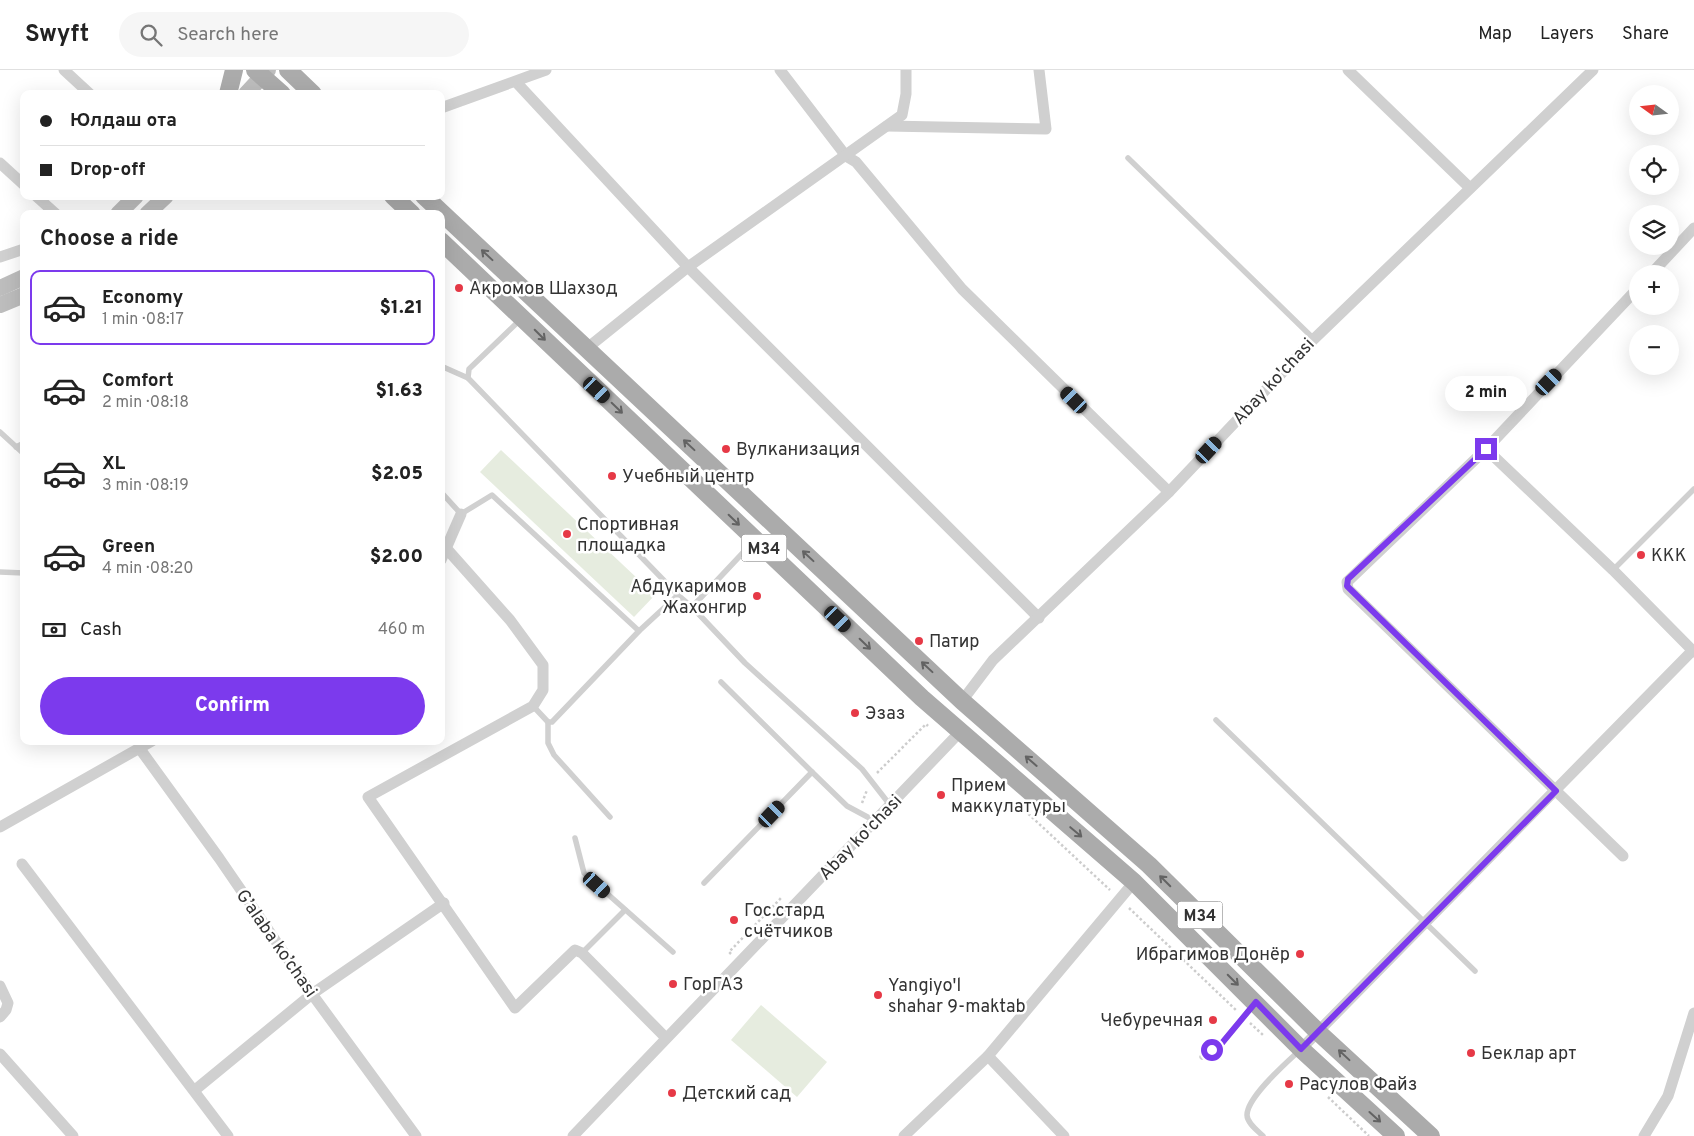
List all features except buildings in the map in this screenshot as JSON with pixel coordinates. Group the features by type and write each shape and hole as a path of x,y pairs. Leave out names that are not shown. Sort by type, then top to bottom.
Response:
{"main road":[{"path":"229,90 234,70"},
{"path":"249,90 262,72 276,90"},
{"path":"280,90 290,73 309,90"},
{"path":"122,210 133,200"},
{"path":"150,210 161,200"},
{"path":"397,200 408,210"},
{"name":"M34","path":"428,200 439,210"},
{"name":"M34","path":"445,216 962,701 1149,865 1318,1032 1431,1136"},
{"name":"M34","path":"445,245 945,719 954,738 1134,882 1301,1049 1396,1136"},
{"path":"0,288 20,279"},
{"path":"0,305 20,297"},
{"path":"523,317 538,303"},
{"path":"945,719 962,701"},
{"path":"954,738 979,715"}],"street":[{"path":"64,70 86,90"},
{"path":"445,107 546,70"},
{"path":"780,70 846,156 856,162 962,289 1169,492"},
{"path":"586,349 688,267 902,115 906,94 906,70"},
{"path":"887,126 1046,129 1040,70"},
{"path":"1348,70 1470,188"},
{"name":"Abay ko'chasi","path":"962,701 993,660 1169,492 1314,339 1593,70"},
{"path":"516,82 688,267 1039,618"},
{"path":"0,163 20,181"},
{"path":"40,200 52,210"},
{"path":"1659,265 1694,228"},
{"path":"0,257 20,250"},
{"path":"1623,856 1347,586 1348,579 1486,449 1629,298"},
{"path":"1301,1049 1693,651 1613,570 1486,449"},
{"path":"461,514 446,548 498,606 543,665 543,690 533,706 368,797 444,903 515,1008 574,950 582,953 666,1038"},
{"name":"Abay ko'chasi","path":"573,1136 954,738"},
{"path":"0,827 146,745"},
{"name":"G’alaba ko’chasi","path":"140,749 219,858 312,994 416,1136"},
{"path":"22,864 228,1136"},
{"path":"904,1136 988,1056 1134,882"},
{"path":"195,1090 312,994 444,903"},
{"path":"0,986 8,1003 6,1010 0,1017"},
{"path":"1644,1136 1668,1096 1694,1014"},
{"path":"0,1054 73,1136"},
{"path":"988,1056 1064,1136"}],"lane":[{"path":"1128,158 1314,339"},
{"path":"468,378 469,369 523,317"},
{"path":"445,368 468,378 745,663 862,768 890,805"},
{"path":"0,432 20,450"},
{"path":"16,447 20,445"},
{"path":"1613,570 1694,489"},
{"path":"445,496 461,514 492,495 639,631"},
{"path":"692,607 755,540"},
{"path":"0,572 20,573"},
{"path":"548,722 552,722 578,697 639,631 678,595"},
{"path":"722,682 847,806 875,821"},
{"path":"533,706 548,722 548,743 554,756 610,818"},
{"path":"1216,720 1475,971"},
{"path":"704,883 812,772"},
{"path":"575,838 584,873 673,952"},
{"path":"582,953 625,910"},
{"path":"1202,1057 1222,1043 1256,1002"},
{"path":"1263,1136 1251,1124 1247,1116 1250,1102 1301,1049"}],"path":[{"path":"858,813 872,781 926,724 954,738"},
{"path":"1015,801 1120,899"}],"shaded area":[{"name":"Спортивная площадка","path":"501,450 655,595 634,617 480,472"},
{"path":"761,1005 827,1062 797,1097 731,1040"}],"place":[{"name":"Акромов Шахзод","path":"459,288"},
{"name":"Вулканизация","path":"726,449"},
{"name":"Учебный центр","path":"612,476"},
{"name":"Спортивная площадка","path":"567,534"},
{"name":"ККК","path":"1641,555"},
{"name":"Абдукаримов Жахонгир","path":"757,596"},
{"name":"Патир","path":"919,641"},
{"name":"Эзаз","path":"855,713"},
{"name":"Прием маккулатуры","path":"941,795"},
{"name":"Гос.стард счётчиков","path":"734,920"},
{"name":"Ибрагимов Донёр","path":"1300,954"},
{"name":"ГорГАЗ","path":"673,984"},
{"name":"Yangiyo'l shahar 9-maktab","path":"878,995"},
{"name":"Чебуречная","path":"1213,1020"},
{"name":"Беклар арт","path":"1471,1053"},
{"name":"Расулов Файз","path":"1289,1084"},
{"name":"Детский сад","path":"672,1093"}],"route":[{"path":"1212,1050 1222,1043 1256,1002 1301,1049 1556,791 1348,590 1346,582 1486,449"}]}
